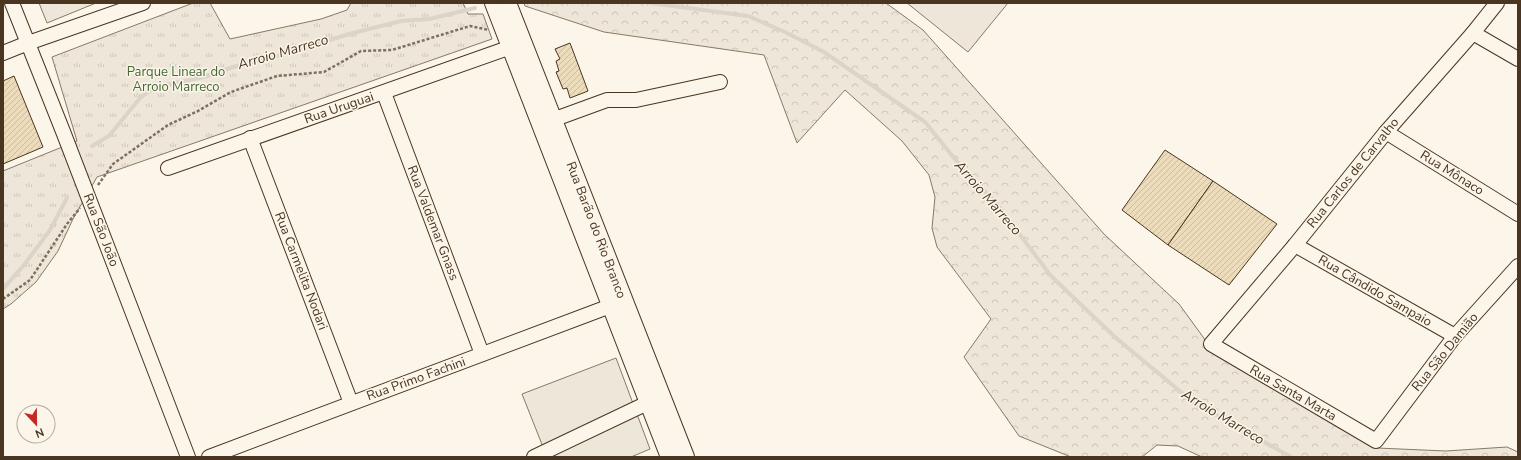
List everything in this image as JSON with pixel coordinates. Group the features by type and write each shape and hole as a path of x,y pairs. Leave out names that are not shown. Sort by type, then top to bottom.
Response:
{"main road":[{"name":"Rua Barão do Rio Branco","path":"494,3 511,47 547,122"},
{"name":"Rua Barão do Rio Branco","path":"507,3 547,122 617,304 655,400 685,457"},
{"name":"Rua Barão do Rio Branco","path":"655,400 670,457"}],"street":[{"name":"Rua São João","path":"12,3 188,457"},
{"path":"3,53 143,3"},
{"name":"Rua Carlos de Carvalho","path":"1211,344 1295,245 1386,132 1474,33 1497,3"},
{"path":"1474,33 1518,59"},
{"name":"Rua Uruguai","path":"168,168 511,47"},
{"path":"547,122 607,100 636,100 720,82"},
{"name":"Rua Valdemar Gnass","path":"384,93 482,354"},
{"name":"Rua Mônaco","path":"1386,132 1518,214"},
{"name":"Rua Carmelita Nodari","path":"250,138 351,403"},
{"name":"Rua Cândido Sampaio","path":"1295,245 1455,336"},
{"name":"Rua São Damião","path":"1376,441 1455,336 1518,266"},
{"name":"Rua Primo Fachini","path":"209,457 617,304"},
{"name":"Rua Santa Marta","path":"1211,344 1376,441"},
{"path":"534,457 655,400"}],"path":[{"path":"3,299 30,280 67,224 113,164 168,125 198,111 230,92 277,76 324,72 361,51 392,50 470,26 492,31"}],"green space":[{"path":"39,3 96,3 47,23"},
{"name":"Parque Linear do Arroio Marreco","path":"193,3 210,3 230,39 321,19 347,10 351,3 463,3 468,14 483,14 492,39 97,177 73,219 58,251 36,282 3,309 3,171 77,141 52,57"},
{"path":"524,3 886,3 923,30 1104,234 1179,304 1214,352 1377,448 1446,451 1507,447 1518,452 1518,457 1202,457 1178,446 1157,445 1142,457 1071,457 1019,436 964,357 991,319 937,247 932,228 935,197 929,175 902,141 845,90 797,143 764,55 604,32 525,6"},
{"path":"907,3 1008,3 968,52"}],"shaded area":[{"path":"616,358 650,449 631,457 547,457 522,394"}],"building":[{"path":"570,43 588,91 570,98 567,88 563,89 556,72 559,71 556,61 560,59 555,49"},
{"path":"14,76 43,147 3,164 3,81"},
{"path":"1165,150 1213,181 1168,245 1122,210"},
{"path":"1213,181 1277,224 1229,285 1168,245"}],"waterway":[{"name":"Arroio Marreco","path":"651,3 748,16 785,32 824,52 925,122 963,169 996,203 1051,276 1116,338 1193,402 1291,457"},
{"name":"Arroio Marreco","path":"92,146 109,136 140,98 155,87 204,77 233,67 271,58 349,34 401,21 429,19 475,8"},
{"name":"Arroio Marreco","path":"3,289 24,265 50,230 67,198"}]}
